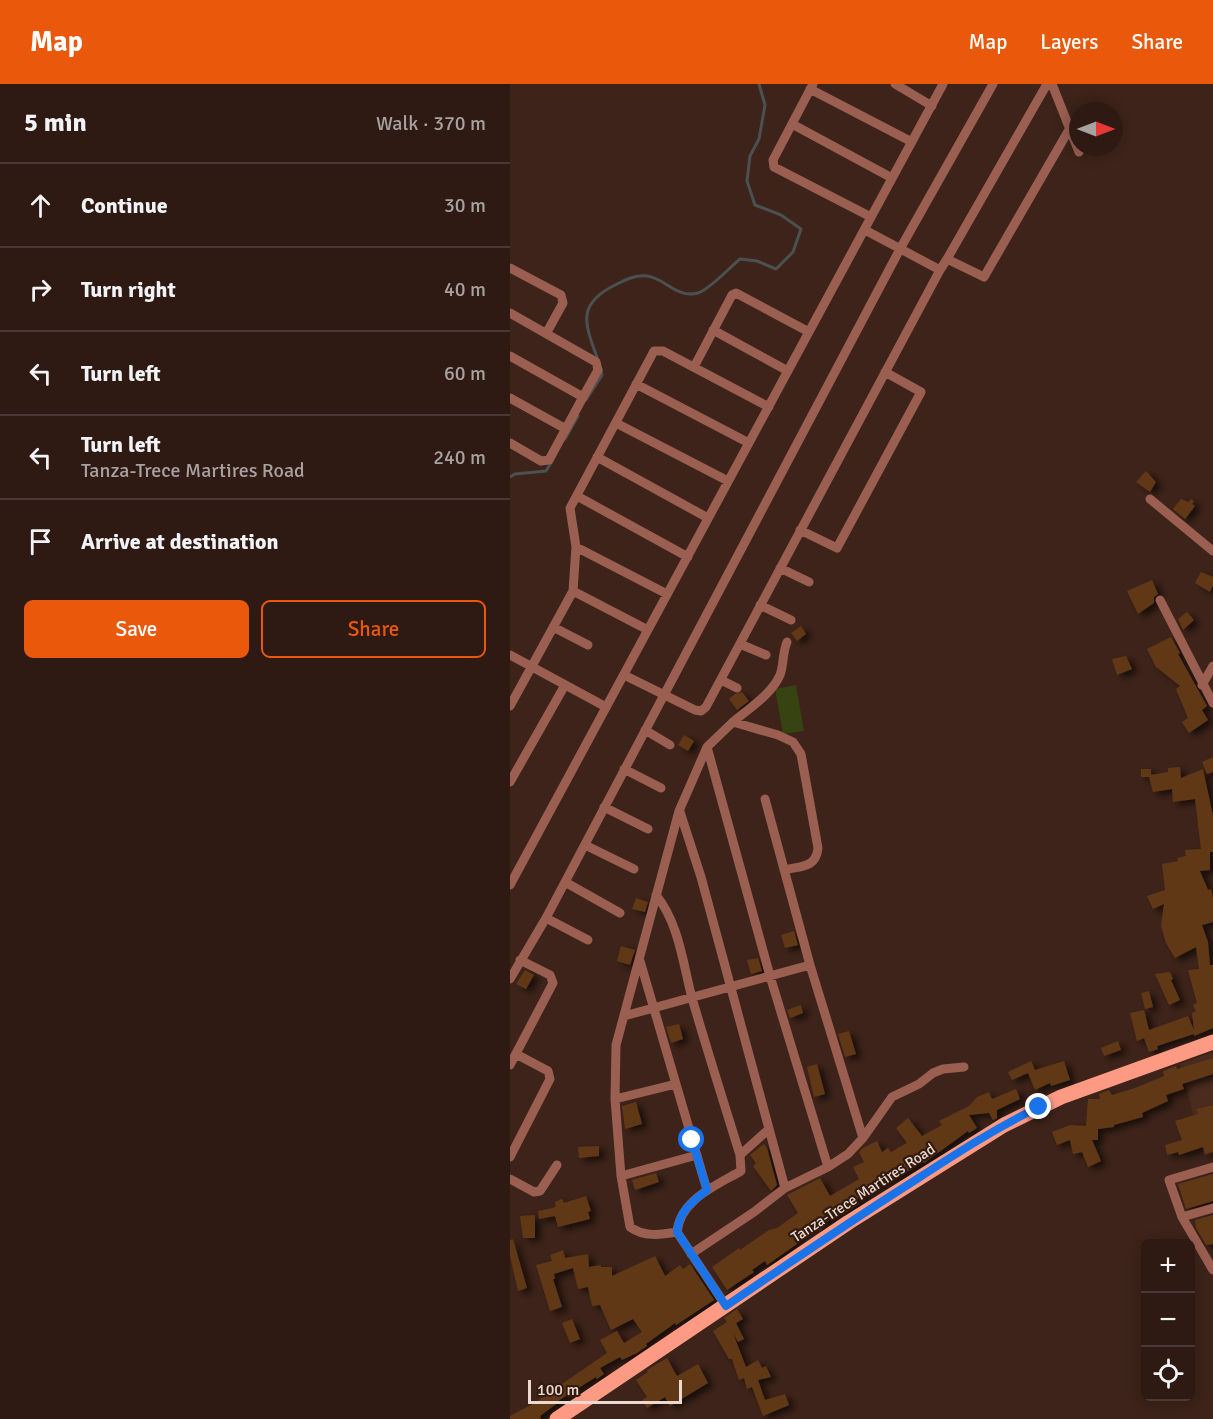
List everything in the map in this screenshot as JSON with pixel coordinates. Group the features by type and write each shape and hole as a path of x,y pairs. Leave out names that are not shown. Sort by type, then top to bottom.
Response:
{"main road":[{"name":"Tanza-Trece Martires Road","path":"557,1419 849,1222 1004,1125 1061,1097 1213,1042"}],"street":[{"path":"895,84 932,106"},
{"path":"510,885 944,84"},
{"path":"510,980 585,845 900,249 993,84"},
{"path":"624,675 695,710 701,711 706,707 940,270 1047,84"},
{"path":"1052,84 1069,126"},
{"path":"871,218 774,167 773,160 792,124 812,87 912,142"},
{"path":"792,124 892,178"},
{"path":"947,259 984,277 1069,130"},
{"path":"865,230 940,270"},
{"path":"510,268 561,295 564,299 547,332"},
{"path":"694,367 732,295 736,293 809,332"},
{"path":"510,313 547,332 596,362 598,370 549,460 541,461 510,442"},
{"path":"713,330 788,371"},
{"path":"510,706 573,591 576,548 570,508 654,351 658,349 769,407"},
{"path":"510,356 583,397"},
{"path":"800,530 837,548 921,392 885,372"},
{"path":"636,384 749,443"},
{"path":"510,398 566,429"},
{"path":"616,423 728,481"},
{"path":"597,457 708,518"},
{"path":"577,496 688,557"},
{"path":"1149,499 1213,550"},
{"path":"576,548 667,594"},
{"path":"780,568 809,582"},
{"path":"573,591 648,630"},
{"path":"1160,600 1213,703"},
{"path":"760,605 791,620"},
{"path":"553,627 588,645"},
{"path":"677,1232 661,1235 646,1234 630,1227 621,1176 615,1100 616,1045 680,811 707,747 770,689 782,669 782,654 788,642"},
{"path":"740,644 766,655"},
{"path":"510,655 606,707"},
{"path":"1202,685 1213,666"},
{"path":"721,680 737,688"},
{"path":"510,782 565,685"},
{"path":"733,722 778,735 793,742 801,754 819,848 818,858 814,862 784,870"},
{"path":"645,730 670,745"},
{"path":"707,747 770,976 828,1167"},
{"path":"624,769 661,788"},
{"path":"765,799 810,965 863,1138"},
{"path":"604,807 648,829"},
{"path":"680,811 701,877 784,1188"},
{"path":"585,845 634,869"},
{"path":"565,882 621,913"},
{"path":"656,895 667,907 740,1155 741,1171 707,1190 688,1205 678,1221 677,1232 726,1306"},
{"path":"546,918 588,940"},
{"path":"639,958 707,1190"},
{"path":"510,1065 554,982 550,975 520,960"},
{"path":"624,1016 810,965"},
{"path":"510,1157 550,1078 548,1071 516,1054"},
{"path":"691,1254 754,1212 784,1188 828,1167 848,1154 863,1138 892,1097 919,1084 933,1073 943,1069 964,1067"},
{"path":"615,1100 676,1084"},
{"path":"740,1155 769,1129"},
{"path":"621,1176 697,1155"},
{"path":"510,1179 534,1192 540,1191 557,1165"},
{"path":"1213,1167 1169,1180 1182,1217 1213,1270"},
{"path":"1182,1217 1213,1208"},
{"path":"1202,1252 1213,1249"}],"shaded area":[{"path":"1213,1052 1213,1154 1204,1156 1180,1064"}],"green space":[{"path":"796,685 804,731 783,734 775,689"}],"building":[{"path":"1146,471 1156,482 1150,492 1136,482"},
{"path":"1181,499 1188,502 1191,499 1195,506 1185,519 1173,509"},
{"path":"1201,572 1213,577 1210,592 1195,583"},
{"path":"1152,580 1158,594 1154,597 1154,603 1138,614 1127,591"},
{"path":"1187,612 1194,620 1183,630 1178,619"},
{"path":"801,626 806,634 797,641 791,633"},
{"path":"1171,637 1207,706 1202,710 1208,720 1189,733 1182,722 1188,718 1176,689 1180,686 1156,667 1147,649"},
{"path":"1126,656 1132,669 1117,675 1112,659"},
{"path":"742,692 749,701 737,710 729,699"},
{"path":"684,735 694,741 688,751 678,745"},
{"path":"1213,757 1213,772 1207,774 1202,762"},
{"path":"1180,767 1181,778 1203,769 1213,816 1213,852 1210,852 1210,870 1200,871 1208,890 1211,889 1213,898 1213,922 1202,925 1208,942 1210,965 1213,965 1213,1028 1194,1036 1194,1034 1157,1046 1158,1049 1149,1052 1144,1038 1137,1041 1130,1013 1144,1010 1149,1030 1188,1016 1194,1030 1192,1013 1196,1011 1193,1005 1197,1003 1188,970 1199,969 1196,947 1175,958 1166,943 1161,926 1164,904 1153,909 1147,896 1165,890 1162,864 1178,861 1177,858 1186,856 1185,850 1201,849 1195,799 1173,802 1172,789 1153,792 1149,777 1141,777 1141,769 1151,769 1151,775 1168,772 1168,768"},
{"path":"636,898 648,902 645,912 632,909"},
{"path":"794,931 798,945 785,948 781,935"},
{"path":"621,946 635,950 630,965 617,961"},
{"path":"758,958 762,971 751,974 747,960"},
{"path":"525,970 534,975 526,989 516,984"},
{"path":"1170,972 1180,1000 1169,1005 1155,974"},
{"path":"1149,991 1153,1007 1145,1009 1141,993"},
{"path":"801,1005 803,1013 790,1018 787,1010"},
{"path":"679,1024 683,1039 671,1043 666,1027"},
{"path":"849,1031 856,1054 845,1057 838,1034"},
{"path":"1118,1041 1121,1050 1104,1056 1101,1048"},
{"path":"1213,1058 1213,1074 1182,1084 1184,1089 1166,1095 1168,1101 1142,1113 1143,1117 1114,1125 1114,1127 1098,1129 1098,1140 1092,1140 1101,1161 1088,1167 1082,1152 1073,1154 1070,1140 1057,1145 1052,1132 1070,1125 1086,1126 1088,1099 1100,1099 1099,1094 1109,1090 1112,1095 1135,1088 1164,1076 1163,1071 1176,1066 1177,1069"},
{"path":"1031,1061 1035,1070 1064,1061 1070,1080 1051,1086 1050,1083 1035,1090 1028,1073 1012,1080 1008,1072"},
{"path":"817,1064 825,1094 814,1097 807,1067"},
{"path":"1016,1089 1020,1099 997,1110 997,1118 993,1120 989,1113 969,1115 977,1128 969,1133 968,1131 924,1163 895,1179 894,1177 857,1199 859,1204 842,1215 841,1211 824,1224 825,1226 819,1231 815,1225 794,1240 797,1244 767,1265 765,1261 752,1270 754,1272 727,1290 712,1267 798,1213 787,1195 820,1178 830,1196 859,1179 853,1167 864,1162 859,1152 863,1148 877,1141 882,1152 888,1148 891,1152 907,1143 896,1128 908,1118 922,1136 942,1125 939,1121 969,1106 977,1097 989,1092 992,1099"},
{"path":"636,1102 642,1124 625,1129 622,1106"},
{"path":"1213,1105 1213,1152 1205,1154 1203,1147 1179,1155 1178,1152 1167,1155 1165,1145 1182,1140 1175,1121 1198,1114 1197,1109"},
{"path":"764,1144 777,1185 771,1191 753,1166 756,1163 750,1155"},
{"path":"599,1146 599,1156 579,1158 578,1147"},
{"path":"656,1173 659,1182 635,1190 632,1180"},
{"path":"1213,1174 1213,1201 1186,1209 1178,1184"},
{"path":"586,1196 591,1211 588,1212 590,1219 558,1227 555,1216 539,1219 538,1211 553,1208 556,1206 555,1202 562,1199 564,1203"},
{"path":"535,1215 535,1238 523,1238 520,1216"},
{"path":"1213,1215 1213,1244 1206,1245 1196,1228 1195,1220"},
{"path":"513,1239 527,1288 518,1291 510,1256 510,1240"},
{"path":"563,1250 565,1258 588,1254 589,1267 601,1265 601,1267 612,1267 612,1276 655,1256 665,1276 680,1265 683,1269 690,1264 714,1300 676,1325 675,1323 637,1353 622,1360 620,1357 600,1368 604,1374 558,1401 540,1416 541,1419 510,1419 510,1416 533,1404 607,1353 600,1340 617,1331 624,1343 642,1332 633,1319 611,1330 600,1305 592,1306 588,1287 578,1289 573,1268 554,1274 555,1279 553,1279 562,1307 550,1311 536,1265 552,1261 550,1255"},
{"path":"737,1309 743,1319 736,1323 744,1339 738,1342 733,1333 746,1367 758,1360 762,1368 766,1366 771,1377 758,1380 765,1400 785,1394 789,1405 763,1416 752,1387 747,1389 744,1378 739,1380 732,1359 729,1359 713,1331 727,1322 724,1318"},
{"path":"572,1319 580,1339 570,1343 562,1323"},
{"path":"667,1358 677,1376 698,1364 708,1383 670,1406 665,1397 647,1408 642,1400 647,1397 636,1380"}],"waterway":[{"path":"598,360 587,325 589,307 594,299 617,284 635,277 647,276 660,280 677,291 698,293 740,259 757,261 776,269 793,252 801,229 781,215 755,205 747,181 750,156 759,139 765,105 759,84"},
{"path":"586,400 602,375 601,369"},
{"path":"565,439 578,416"},
{"path":"510,477 515,474 546,471 551,463"}],"route":[{"path":"692,1140 707,1190 688,1205 682,1213 678,1221 677,1232 726,1306 849,1222 969,1146 1039,1107"}]}
